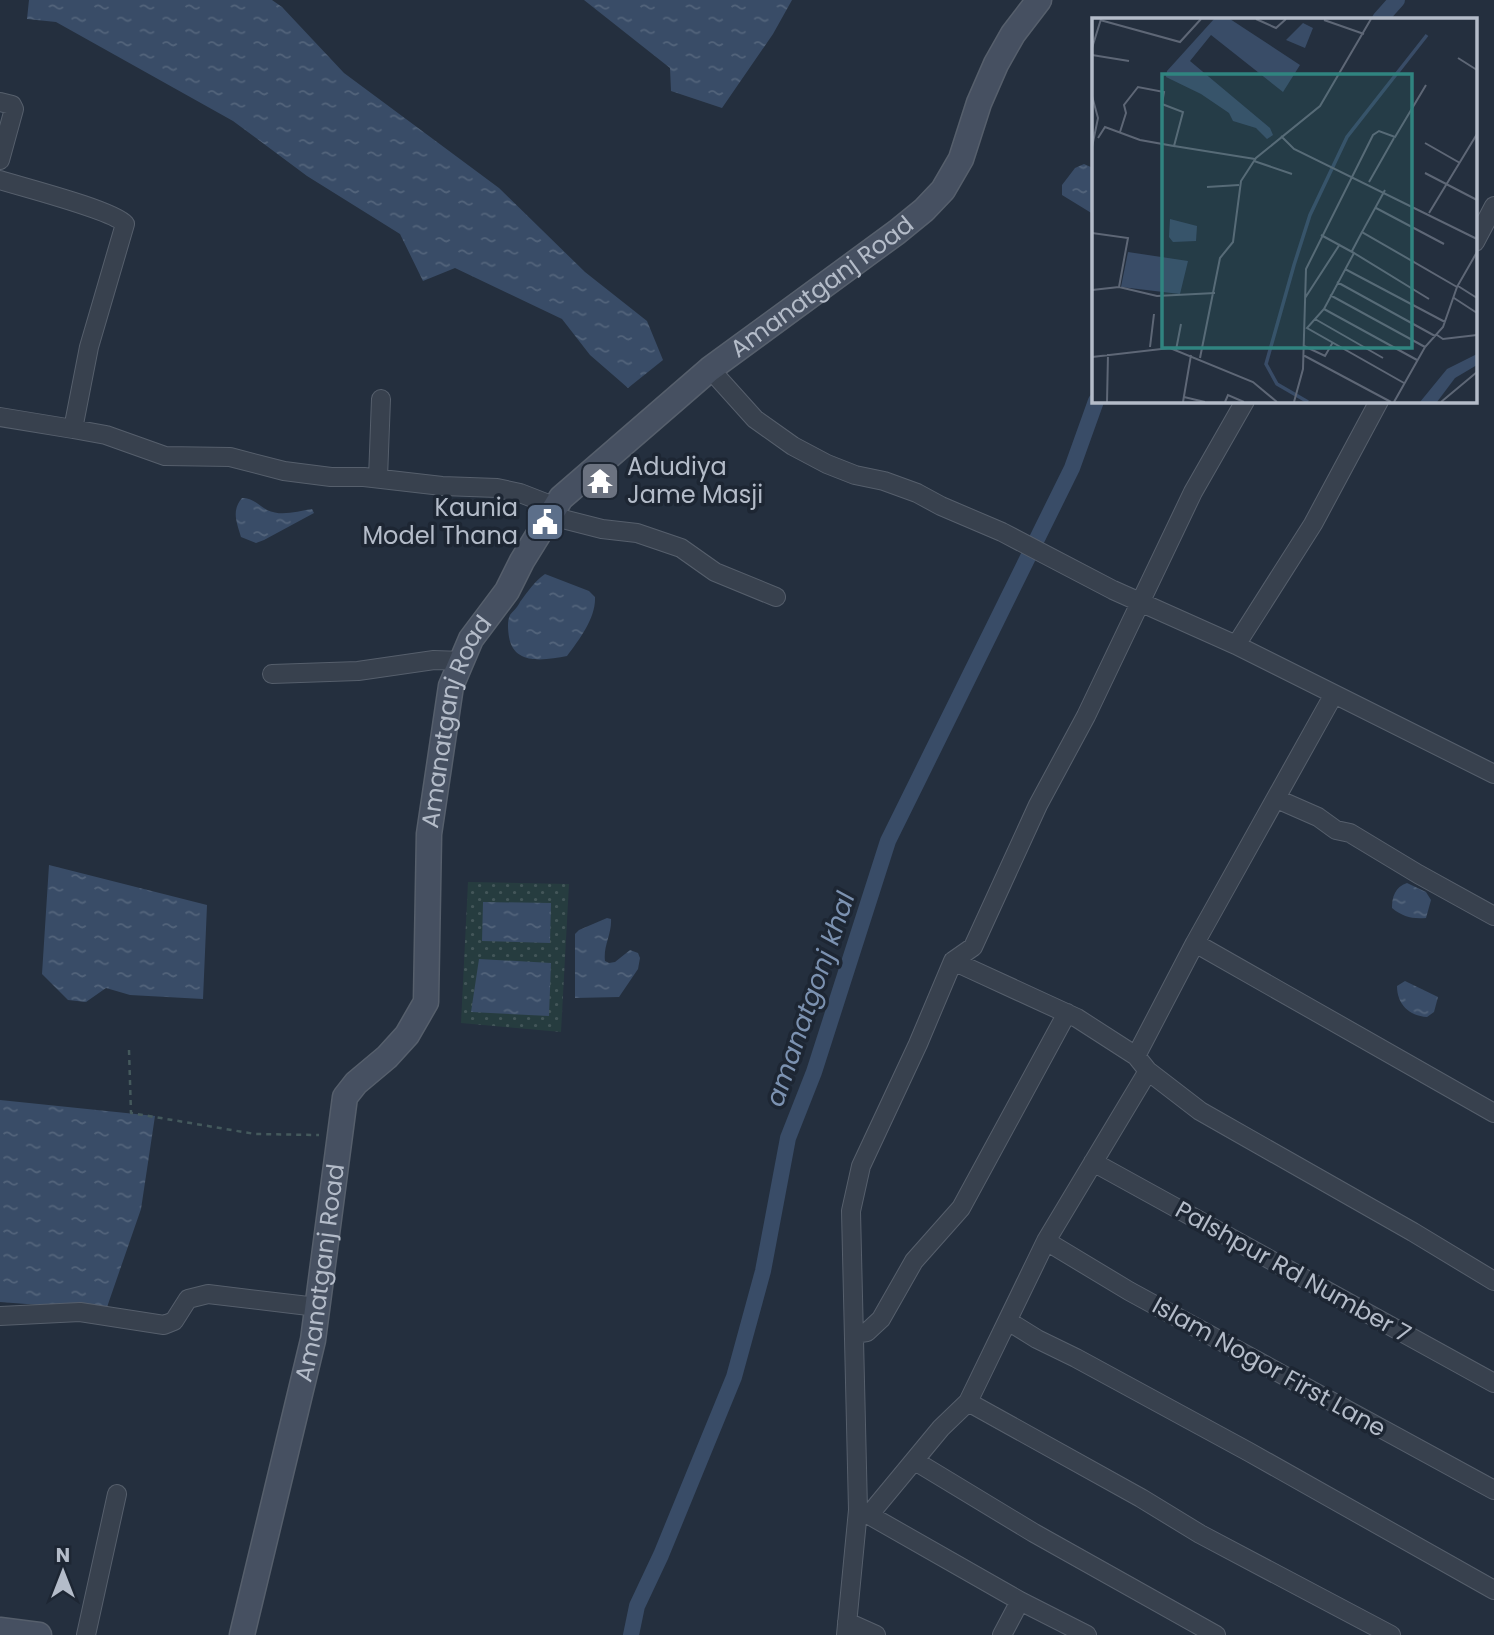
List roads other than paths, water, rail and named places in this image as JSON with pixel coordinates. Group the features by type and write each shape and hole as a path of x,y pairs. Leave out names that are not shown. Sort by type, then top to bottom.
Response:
{"main road":[{"name":"Amanatganj Road","path":"242,1635 313,1340 345,1097 356,1083 387,1057 407,1035 426,1002 429,834 451,686 471,639 507,591 561,498 710,369 897,232 925,210 943,190 961,159 979,103 996,64 1013,34 1039,0"},
{"path":"0,1630 39,1635"}],"street":[{"path":"0,102 12,105 14,109 0,160"},
{"path":"0,180 103,212 121,219 125,224 89,347 73,429"},
{"path":"1476,240 1494,206"},
{"path":"710,369 755,419 793,446 827,464 917,493 1002,532 1141,604 1236,645 1494,774"},
{"path":"378,478 381,399"},
{"path":"876,1635 847,1628 864,1512 854,1334 851,1211 861,1166 953,961 973,947 1038,805 1086,716 1193,492 1244,402"},
{"path":"1236,645 1313,524 1378,402"},
{"path":"0,417 106,435 165,456 230,457 284,471 331,477 378,478 442,486 497,488 520,493 554,512 602,528 637,533 681,548 715,572 776,597"},
{"path":"272,674 358,671 434,660 463,661"},
{"path":"1136,1056 1195,943 1334,694"},
{"path":"1277,799 1318,817 1336,830 1350,833 1494,916"},
{"path":"1195,943 1494,1113"},
{"path":"953,961 1067,1013 1136,1056 1147,1071 1200,1111 1494,1281"},
{"path":"854,1334 867,1332 881,1319 914,1261 961,1208 1067,1013"},
{"path":"864,1512 968,1402 1046,1241 1147,1071"},
{"name":"Palshpur Rd Number 7","path":"1093,1161 1494,1383"},
{"name":"Islam Nogor First Lane","path":"1046,1241 1129,1291 1494,1490"},
{"path":"0,1316 80,1312 163,1325 174,1321 188,1299 208,1294 317,1307"},
{"path":"1008,1321 1494,1590"},
{"path":"968,1402 1141,1497 1200,1534 1391,1635"},
{"path":"915,1461 1069,1554 1216,1635"},
{"path":"86,1635 117,1494"},
{"path":"864,1512 1020,1601 1087,1635"},
{"path":"1002,1635 1020,1601"}],"water":[{"path":"29,0 272,0 282,7 344,73 499,188 585,272 647,321 663,360 628,388 590,355 562,319 455,268 423,281 400,234 307,176 233,121 56,22 27,19"},
{"path":"584,0 792,0 773,34 722,108 671,91 670,68"},
{"path":"1084,164 1092,168 1092,213 1062,195 1062,185 1075,168"},
{"path":"242,498 252,500 273,512 290,513 312,509 314,513 256,543 241,537 236,512"},
{"path":"545,574 589,591 595,597 595,605 586,628 567,656 532,659 517,653 512,646 508,620 529,590"},
{"path":"49,865 207,905 203,999 130,995 106,988 86,1002 68,1000 42,974"},
{"path":"1407,883 1426,892 1431,900 1426,918 1408,917 1392,908 1395,893"},
{"path":"483,902 551,903 550,943 482,941"},
{"path":"607,918 611,919 611,924 605,961 615,962 630,950 638,953 638,969 619,997 575,998 575,934"},
{"path":"479,959 551,963 549,1016 471,1012"},
{"path":"1405,981 1438,997 1434,1012 1427,1017 1405,1008 1399,998 1397,986"},
{"path":"0,1100 155,1116 141,1209 106,1310 0,1302"}],"waterway":[{"name":"amanatgonj khal","path":"1381,18 1397,0"},
{"name":"amanatgonj khal","path":"631,1635 637,1606 661,1555 734,1377 763,1271 788,1138 814,1072 888,841 1072,468 1096,402"}],"place":[{"name":"Adudiya Jame Masji","path":"600,481"},
{"name":"Kaunia Model Thana","path":"545,522"}]}
